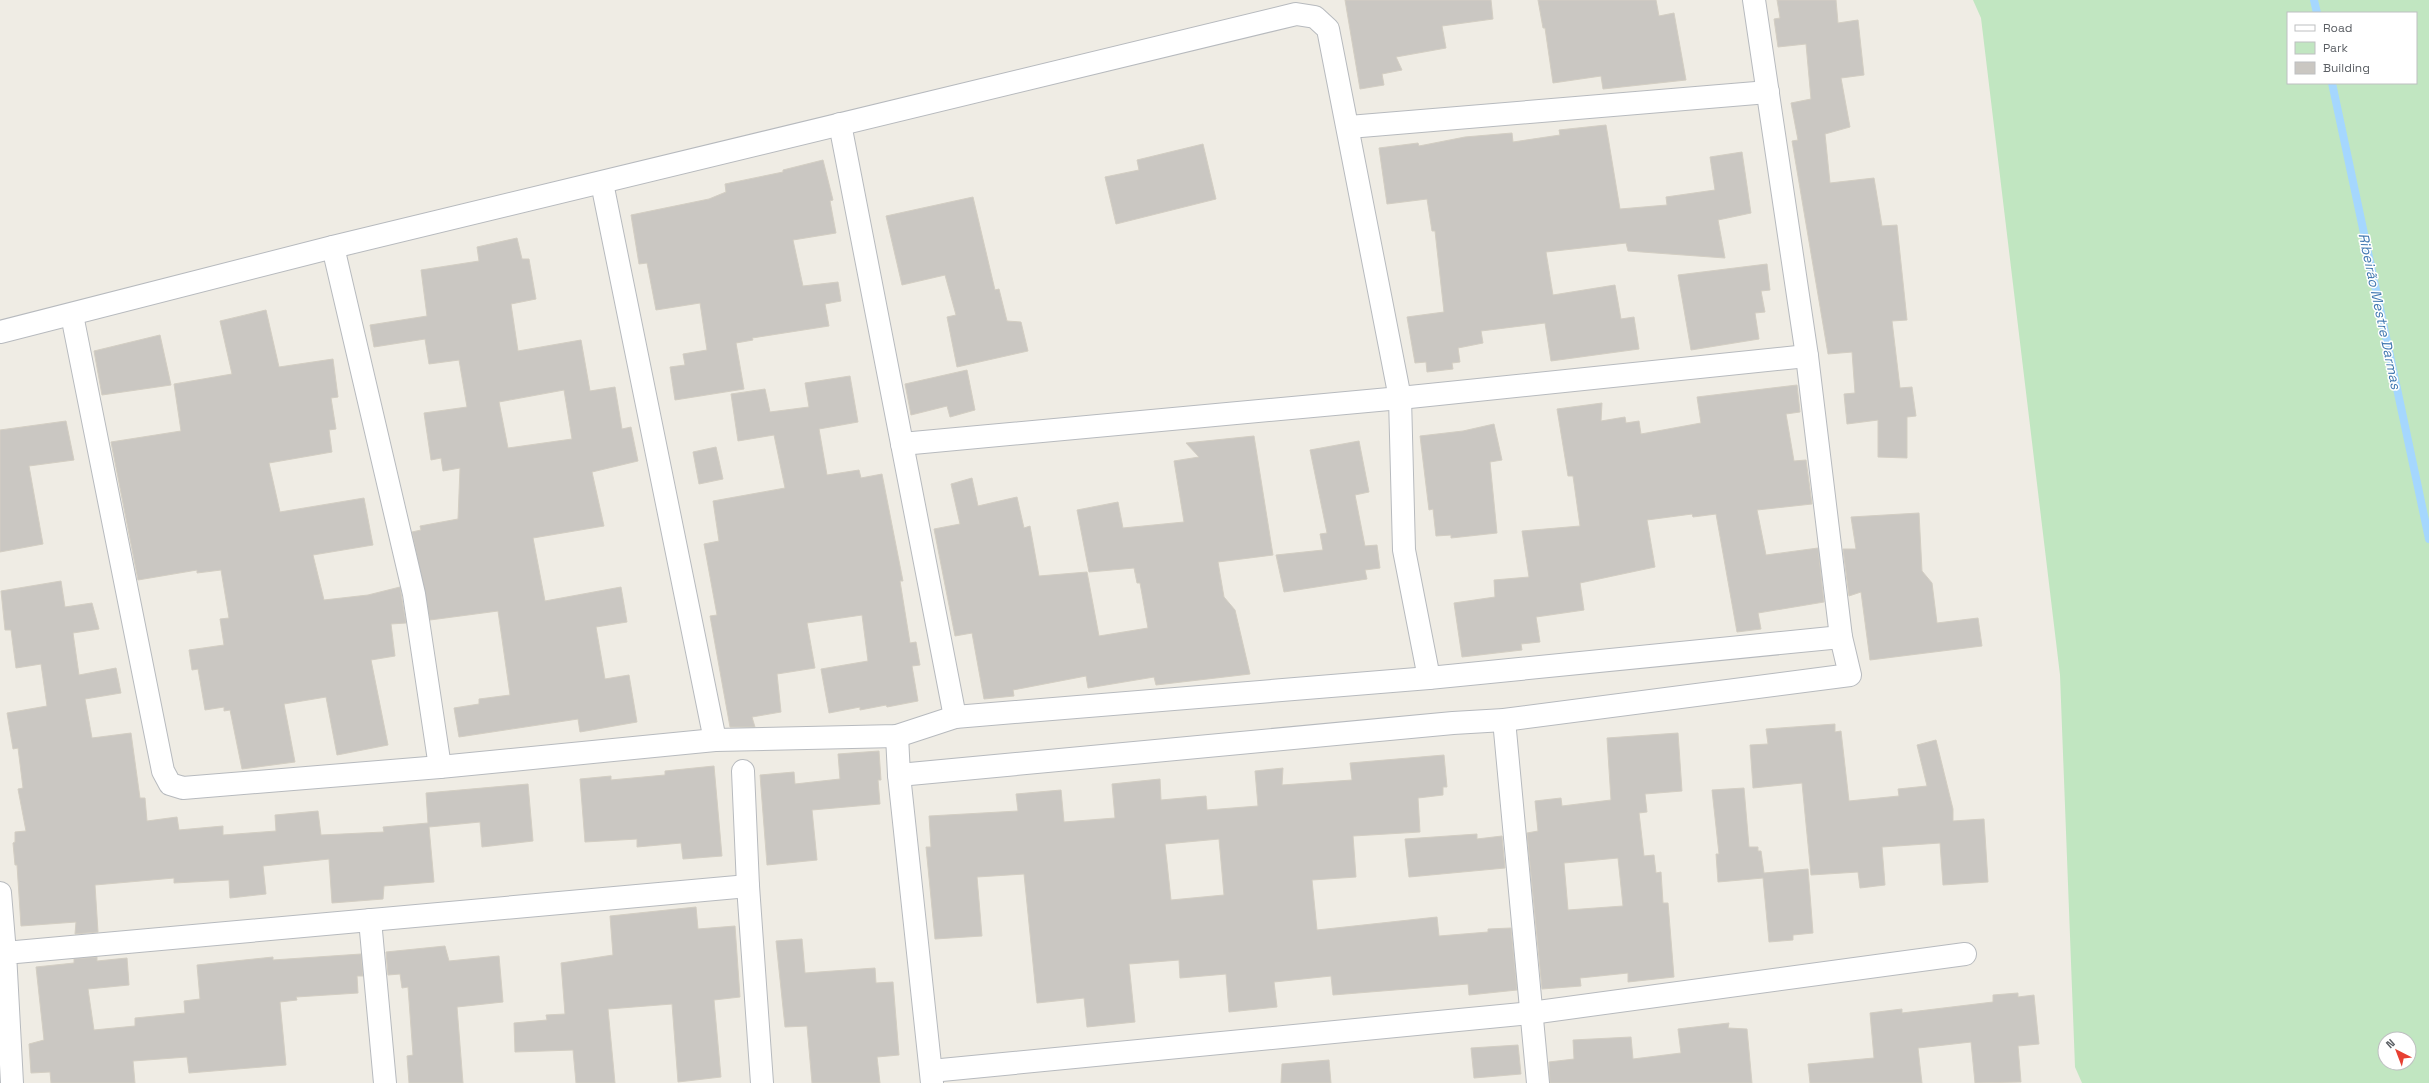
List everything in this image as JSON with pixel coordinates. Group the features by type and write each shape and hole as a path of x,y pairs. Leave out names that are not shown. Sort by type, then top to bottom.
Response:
{"street":[{"path":"899,775 1445,723 1504,720 1850,675 1841,637 1808,356 1754,0"},
{"path":"0,332 72,315 333,247 1296,14 1315,17 1328,28 1349,127 1400,398 1404,550 1429,678"},
{"path":"1349,127 1768,92"},
{"path":"840,124 956,717"},
{"path":"602,183 714,740"},
{"path":"333,247 414,594 440,767"},
{"path":"72,315 161,763 170,784 183,788 440,767 714,740 897,736 956,717 1429,678 1841,637"},
{"path":"902,444 1400,398 1808,356"},
{"path":"1504,720 1538,1083"},
{"path":"897,736 899,775 932,1077 1531,1014 1966,954"},
{"path":"743,771 748,886 762,1083"},
{"path":"5,953 748,886"},
{"path":"0,893 5,953 5,1045 12,1083"},
{"path":"370,920 385,1083"}],"green space":[{"path":"1973,0 2429,0 2429,1083 2082,1083 2075,1067 2060,675 1981,18"}],"building":[{"path":"1345,0 1491,0 1493,19 1442,26 1446,48 1396,57 1402,70 1382,74 1384,85 1360,89"},
{"path":"1538,0 1656,0 1659,16 1674,13 1686,80 1603,89 1601,76 1553,83 1545,28 1543,28"},
{"path":"1777,0 1836,0 1838,23 1858,20 1864,75 1841,78 1850,127 1825,134 1830,183 1874,178 1882,226 1897,225 1907,320 1892,321 1900,388 1912,387 1916,416 1907,417 1907,458 1878,457 1878,420 1847,424 1844,394 1855,393 1852,352 1828,354 1792,141 1798,140 1791,103 1811,99 1806,44 1778,47 1774,19 1780,18"},
{"path":"1606,125 1620,209 1667,205 1666,197 1715,190 1710,157 1742,152 1751,213 1718,220 1725,258 1628,251 1626,243 1546,252 1553,295 1615,285 1621,319 1634,317 1639,349 1551,361 1545,323 1481,331 1483,343 1458,348 1460,362 1452,363 1453,369 1427,372 1426,362 1415,363 1407,317 1444,312 1435,231 1432,231 1427,199 1387,204 1379,148 1418,143 1419,146 1465,137 1512,133 1513,142 1560,135 1559,130"},
{"path":"1203,144 1216,199 1116,224 1105,177 1139,170 1137,160"},
{"path":"823,160 833,200 830,201 836,233 793,240 803,286 838,282 841,301 825,304 829,326 752,338 753,340 736,343 744,389 675,400 670,367 685,365 683,354 707,350 700,303 656,310 647,263 639,264 631,215 709,199 726,192 725,184 783,172 783,170"},
{"path":"973,197 995,290 999,289 1007,321 1021,322 1028,351 957,367 947,317 956,315 945,275 902,285 886,216"},
{"path":"517,238 522,259 529,259 536,299 511,304 518,351 581,340 590,391 615,387 622,429 631,427 638,461 592,472 604,526 533,538 545,601 621,587 627,622 596,627 605,679 629,675 637,722 580,732 578,719 459,737 454,708 479,704 479,699 510,695 498,611 430,620 412,532 421,530 420,526 458,519 460,468 443,471 441,458 431,460 424,413 467,407 459,360 429,364 425,339 374,347 370,325 427,316 421,270 479,261 477,247","holes":["564,390 572,439 508,448 499,402"]},
{"path":"1767,264 1770,290 1761,291 1765,312 1755,313 1759,339 1691,350 1678,275"},
{"path":"266,310 279,367 333,359 338,397 331,398 336,429 329,430 332,452 269,463 280,512 364,498 373,545 313,555 324,600 368,595 400,587 406,623 391,624 395,656 371,660 388,745 337,755 326,697 284,704 295,762 242,769 230,710 224,711 224,707 205,710 198,669 192,670 189,650 224,645 220,619 229,618 221,570 197,573 197,570 138,580 111,442 181,431 174,384 232,374 220,321"},
{"path":"160,335 171,385 102,395 94,351"},
{"path":"967,370 975,410 950,417 947,406 911,415 905,384"},
{"path":"850,376 858,422 819,429 827,475 859,470 861,478 882,474 903,581 900,581 910,643 916,642 920,665 912,666 918,701 860,710 860,707 829,713 821,669 868,661 862,615 807,623 815,668 777,674 781,712 752,717 755,727 730,727 710,616 717,615 704,544 719,541 713,501 785,488 774,435 738,441 731,394 765,389 770,412 809,407 805,383"},
{"path":"1797,385 1800,412 1786,414 1794,461 1806,460 1812,504 1757,510 1766,555 1818,548 1824,602 1758,613 1761,629 1737,632 1716,514 1693,517 1692,514 1647,520 1655,567 1580,583 1584,610 1536,617 1540,642 1521,644 1522,650 1462,657 1454,603 1495,597 1494,580 1529,577 1522,531 1580,526 1573,476 1568,476 1557,409 1602,403 1601,421 1625,417 1626,423 1639,421 1641,434 1701,423 1697,397"},
{"path":"66,421 74,460 29,466 43,544 0,552 0,430"},
{"path":"1494,424 1502,460 1490,462 1497,533 1451,538 1451,535 1436,536 1433,509 1429,510 1420,436 1463,431"},
{"path":"1254,436 1273,555 1218,562 1224,597 1235,610 1250,674 1156,685 1154,677 1088,688 1086,676 1013,690 1014,696 984,699 972,633 955,636 934,529 960,524 951,484 972,478 978,506 1017,497 1024,528 1030,526 1039,576 1087,572 1099,636 1148,628 1140,583 1137,583 1134,568 1089,572 1077,510 1118,502 1123,528 1184,522 1174,461 1199,457 1186,443"},
{"path":"1359,441 1369,492 1355,495 1365,546 1377,545 1380,568 1365,570 1367,579 1284,592 1276,555 1323,550 1320,534 1327,533 1310,450"},
{"path":"716,447 723,479 699,484 693,452"},
{"path":"1919,513 1922,571 1932,583 1937,623 1978,618 1982,646 1870,660 1861,592 1849,596 1843,549 1856,549 1851,517"},
{"path":"61,581 65,607 92,603 99,629 73,633 79,675 116,668 121,693 85,699 92,738 131,733 140,798 145,798 147,821 177,817 179,830 223,826 223,835 276,831 275,815 318,811 321,835 384,832 383,827 428,823 426,793 528,784 533,841 482,847 480,822 429,827 434,882 384,886 383,899 332,903 329,859 263,866 266,894 230,898 229,880 174,883 174,878 95,885 98,932 75,934 76,922 21,926 17,865 15,865 13,843 15,842 15,832 26,831 18,789 23,788 18,748 13,749 7,713 47,706 41,664 16,668 11,630 5,630 1,591"},
{"path":"1835,724 1835,732 1841,731 1849,801 1899,796 1898,789 1927,786 1917,745 1936,740 1953,809 1953,821 1984,819 1988,882 1943,885 1940,843 1882,847 1885,885 1860,888 1858,872 1811,875 1802,783 1753,788 1750,745 1768,744 1766,729"},
{"path":"1678,733 1682,791 1645,794 1647,812 1639,813 1644,856 1654,855 1656,873 1661,872 1663,903 1668,903 1674,977 1628,982 1628,973 1580,978 1581,986 1542,989 1527,833 1538,831 1535,801 1561,798 1562,806 1611,800 1607,738","holes":["1618,858 1623,906 1568,910 1564,863"]},
{"path":"879,751 881,780 878,780 880,804 812,810 817,860 767,865 760,775 794,772 795,784 840,779 838,754"},
{"path":"1444,755 1447,787 1443,787 1443,795 1418,798 1420,832 1353,836 1356,877 1312,880 1317,930 1437,917 1439,936 1488,932 1488,929 1511,928 1517,990 1469,995 1468,984 1333,995 1331,976 1274,982 1277,1007 1229,1012 1226,974 1180,978 1179,960 1129,964 1135,1022 1087,1027 1084,998 1037,1003 1024,874 977,877 982,936 935,939 926,847 931,847 929,816 1018,811 1016,794 1061,790 1064,822 1115,818 1112,784 1160,779 1161,800 1206,796 1207,810 1258,806 1255,771 1283,768 1282,785 1352,780 1350,763","holes":["1219,839 1224,895 1171,900 1165,844"]},
{"path":"714,766 722,856 683,859 681,843 637,847 637,839 585,842 580,779 611,776 611,780 665,775 665,771"},
{"path":"1744,788 1749,847 1758,847 1758,851 1761,851 1764,873 1808,869 1813,933 1793,935 1793,940 1769,942 1763,878 1718,882 1716,854 1719,854 1712,790"},
{"path":"1477,834 1477,839 1502,836 1505,868 1409,877 1405,839"},
{"path":"696,907 698,929 735,926 740,997 714,1000 721,1077 678,1082 672,1004 608,1009 615,1083 576,1083 573,1050 515,1052 514,1023 547,1020 546,1015 565,1014 561,963 613,955 610,916"},
{"path":"802,939 805,973 875,968 876,983 893,982 899,1055 877,1057 880,1083 812,1083 807,1026 785,1027 776,941"},
{"path":"445,946 449,961 499,956 503,1002 457,1007 463,1083 409,1083 407,1056 413,1055 408,987 402,988 400,974 388,975 386,952"},
{"path":"361,954 363,976 357,976 358,993 296,997 297,1000 280,1002 286,1065 189,1073 187,1057 133,1061 135,1083 51,1083 50,1072 31,1073 29,1044 44,1040 36,967 74,963 74,959 97,957 97,961 127,958 129,985 88,989 94,1030 135,1026 135,1018 185,1013 184,1001 200,999 197,965 273,957 273,960"},
{"path":"2018,993 2018,997 2034,995 2039,1044 2018,1046 2021,1082 1975,1083 1971,1042 1918,1048 1922,1083 1810,1083 1808,1064 1874,1058 1870,1013 1902,1009 1902,1013 1993,1002 1993,995"},
{"path":"1729,1023 1728,1028 1747,1029 1752,1083 1550,1083 1549,1062 1574,1059 1573,1040 1631,1037 1633,1059 1681,1053 1678,1029"},
{"path":"1518,1045 1521,1074 1474,1078 1471,1048"},
{"path":"1329,1060 1331,1083 1281,1083 1282,1064"}],"waterway":[{"name":"Ribeirão Mestre Darmas","path":"2314,0 2317,12"},
{"name":"Ribeirão Mestre Darmas","path":"2332,84 2429,539"}]}
